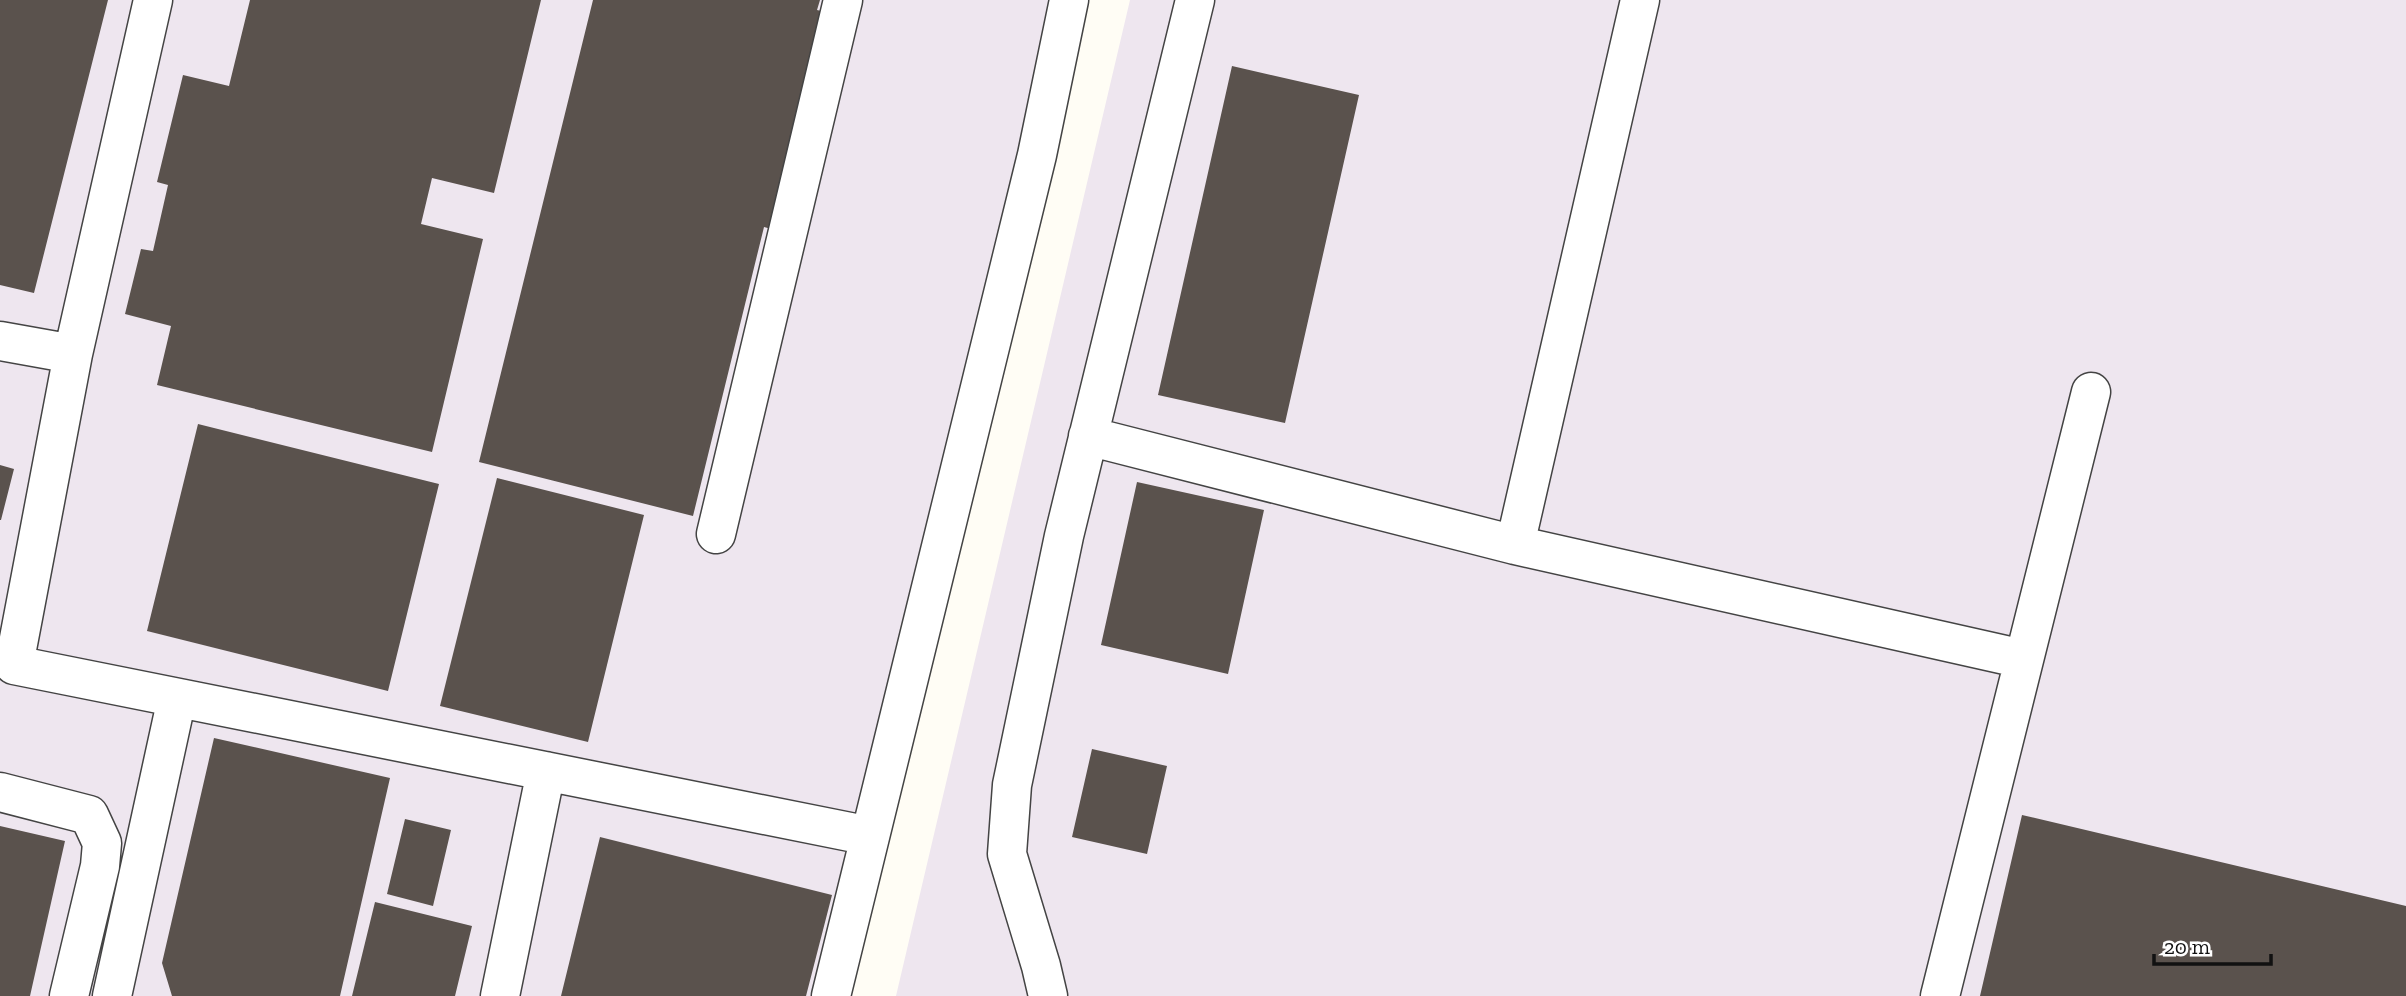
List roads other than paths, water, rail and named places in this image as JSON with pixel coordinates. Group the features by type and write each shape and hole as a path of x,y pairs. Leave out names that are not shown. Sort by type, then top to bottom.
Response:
{"lane":[{"path":"153,0 73,354 13,665 870,836"},
{"path":"716,534 844,0"},
{"path":"831,996 1037,155 1069,0"},
{"path":"1048,996 1007,854 1012,785 1064,536 1195,0"},
{"path":"1515,545 1640,0"},
{"path":"0,341 73,354"},
{"path":"1940,996 2091,392"},
{"path":"1088,436 1515,545 2024,659"},
{"path":"112,996 177,698"},
{"path":"500,996 546,771"},
{"path":"0,792 89,815 102,843 100,866 69,996"}]}
